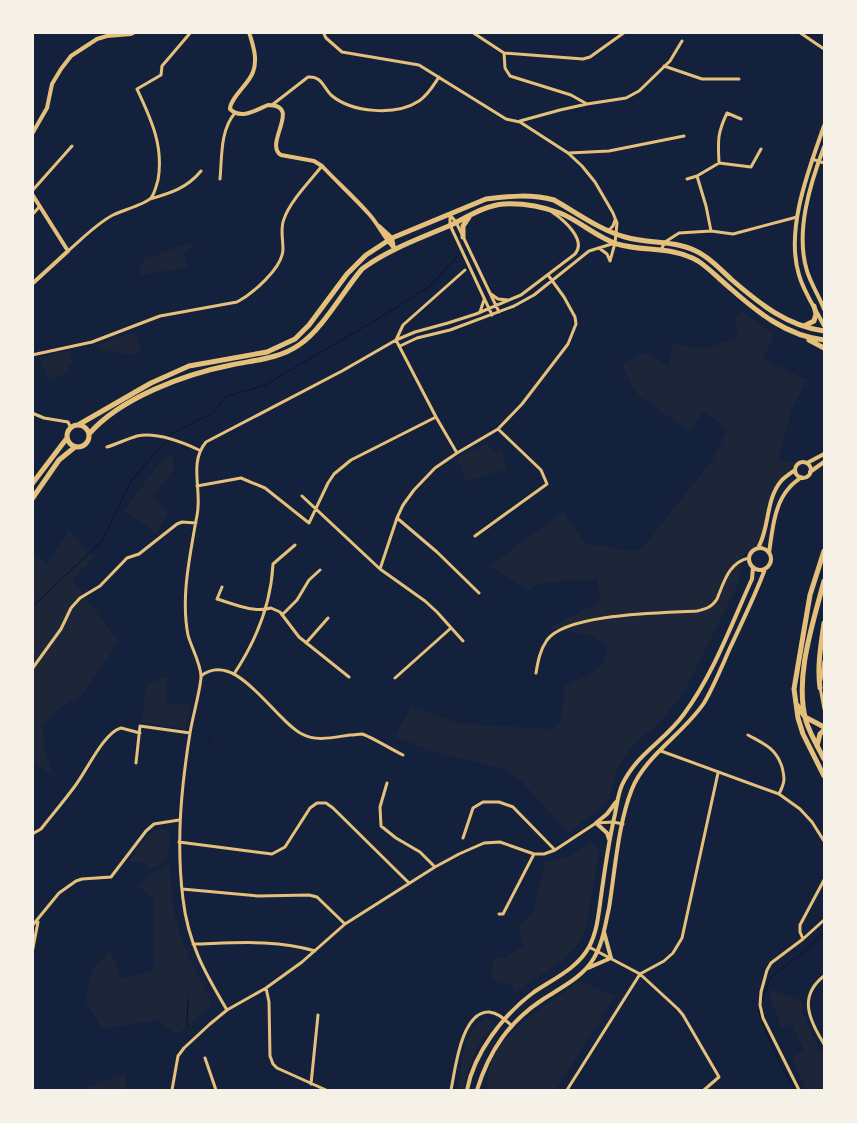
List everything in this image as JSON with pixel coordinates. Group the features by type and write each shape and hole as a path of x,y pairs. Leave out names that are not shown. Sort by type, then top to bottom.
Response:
{"highway":[{"path":"32,484 67,438 71,428 152,383 189,366 267,352 295,339 309,325 366,254 390,240 486,200 502,197 532,196 554,200 617,235 632,239 682,245 704,255 762,304 795,324 824,331"},
{"path":"32,499 59,460 75,447 86,444 89,434 104,419 126,405 153,390 190,374 268,359 284,353 300,344 315,330 362,269 372,261 453,223 503,204 531,206 560,213 616,243 631,247 680,253 699,262 768,318 824,348"},
{"path":"463,238 463,226 470,216"},
{"path":"795,324 807,325 814,322 816,314 814,306"},
{"path":"794,333 808,338 824,340"},
{"path":"78,425 85,428 89,434"},
{"path":"67,438 70,444 75,447"},
{"path":"824,551 810,595 795,678 795,702 804,734 824,776"},
{"path":"824,581 815,614 803,676 803,699 806,718 824,759"},
{"path":"820,688 818,675 819,654 824,623"},
{"path":"795,702 801,714 824,728 820,734 817,746"}],"street":[{"path":"32,134 47,108 52,84 71,56 97,39 135,32"},
{"path":"150,199 155,191 161,163 153,124 137,89 161,75 162,66 191,32"},
{"path":"249,32 255,53 254,71 230,106 232,112 235,113 244,114 272,105 308,77 320,80 330,94 342,102 358,108 388,111 403,108 419,101 428,93 439,77"},
{"path":"324,32 326,38 342,52 418,65 506,119 520,122 568,153 595,182 616,220 616,243 610,262 607,254 599,248"},
{"path":"472,32 504,53 583,59 590,57 625,32"},
{"path":"798,32 824,49"},
{"path":"520,122 560,110 626,98 639,91 664,66 676,53 682,41"},
{"path":"504,53 505,68 510,76 571,95 587,104"},
{"path":"664,66 702,79 739,79"},
{"path":"272,105 280,110 283,118 276,141 275,148 277,152 281,155 314,161 322,166 369,214 395,249"},
{"path":"220,179 228,121 235,113"},
{"path":"719,163 717,138 727,113 741,119"},
{"path":"824,126 812,159 797,217 794,242 796,264 803,285 824,326"},
{"path":"568,153 609,151 684,136"},
{"path":"68,251 32,192 72,146"},
{"path":"824,147 805,212 802,245 807,271 824,309"},
{"path":"687,179 697,176 719,163 751,167 761,149"},
{"path":"812,159 824,163"},
{"path":"32,355 92,342 160,316 237,302 246,298 279,263 283,249 283,220 289,208 322,166"},
{"path":"32,284 95,227 112,216 150,199 177,191 187,185 201,171"},
{"path":"697,176 711,231"},
{"path":"32,215 40,206"},
{"path":"227,1010 208,978 188,930 182,889 179,842 179,820 190,733 201,676 188,635 186,613 188,568 198,506 196,474 199,450 206,442 342,371 396,340 415,332 480,312 511,300 530,290 577,252 579,244 566,223 543,208"},
{"path":"450,215 492,315"},
{"path":"661,250 665,242 679,233 711,231 732,234 797,217"},
{"path":"608,231 616,220"},
{"path":"453,223 463,238 498,312"},
{"path":"400,346 417,338 450,330 492,315 524,301 583,255 616,243"},
{"path":"396,340 404,325 465,270"},
{"path":"380,569 397,518 403,505 414,490 436,468 457,453 498,429 522,404 568,344 576,324 575,317 553,280 548,275"},
{"path":"489,292 498,298 511,300"},
{"path":"480,312 484,296"},
{"path":"396,340 457,453"},
{"path":"32,413 44,418 68,422 71,428"},
{"path":"197,486 241,478 265,488 309,522 328,483 340,469 352,460 436,417"},
{"path":"475,536 547,484 541,470 498,429"},
{"path":"107,447 137,436 148,435 176,441 199,450"},
{"path":"765,569 760,570 753,567 750,564 749,558 763,540 774,494 782,480 795,470 799,463 806,463 824,454"},
{"path":"586,969 598,951 604,931 631,790 640,772 703,703 765,569 770,562 769,553 776,513 781,498 788,488 801,477 808,476 810,472 824,462"},
{"path":"806,463 810,467 810,472"},
{"path":"795,470 796,474 801,477"},
{"path":"302,496 380,569 425,601 463,641"},
{"path":"397,518 437,552 480,593"},
{"path":"32,669 61,629 71,608 80,598 100,586 128,558 139,554 176,524 182,522 196,523"},
{"path":"234,674 249,651 265,610 272,587 273,564 295,545"},
{"path":"758,548 769,553"},
{"path":"536,673 540,653 548,639 560,630 590,619 697,611 707,608 714,604 732,567 743,559 749,558"},
{"path":"467,1090 476,1064 488,1042 504,1020 526,998 580,960 589,947 596,931 609,842 621,786 632,767 683,715 709,675 752,579 753,567"},
{"path":"282,615 297,600 309,580 320,570"},
{"path":"222,587 217,599 251,609 265,610 271,608 282,615 299,637 349,677"},
{"path":"306,643 328,618"},
{"path":"394,678 451,628"},
{"path":"824,661 820,688 824,709"},
{"path":"201,676 209,670 220,670 234,674 246,682 301,734 315,739 362,734 403,755"},
{"path":"136,763 140,726 190,733"},
{"path":"32,832 34,833 40,829 76,785 107,739 114,732 121,728 140,734"},
{"path":"748,735 770,748 779,758 784,783 779,794"},
{"path":"661,751 779,794 800,809 812,822 824,842"},
{"path":"566,1090 640,974 664,961 674,953 682,938 718,773"},
{"path":"387,783 380,807 381,826 396,838 420,852 435,867"},
{"path":"172,1090 178,1056 184,1048 227,1010 266,988 316,951 345,924 435,867 484,843 500,842 534,854 544,854 555,850 596,823 607,814 618,800"},
{"path":"463,838 473,808 483,802 499,802 513,806 555,850"},
{"path":"179,842 272,854 285,847 310,808 317,803 326,803 409,883"},
{"path":"32,926 59,893 76,881 106,878 115,874 146,831 154,824 179,820"},
{"path":"596,823 613,822 623,824"},
{"path":"596,823 608,833 609,842"},
{"path":"499,914 503,914 534,854"},
{"path":"802,939 800,925 824,880"},
{"path":"182,889 258,896 309,895 317,897 326,903 345,924"},
{"path":"798,1090 763,1018 760,1005 764,979 771,963 824,920"},
{"path":"32,953 38,921"},
{"path":"604,931 611,958"},
{"path":"193,944 279,943 316,951"},
{"path":"589,947 640,974 683,1015 719,1077 704,1090"},
{"path":"479,1090 484,1069 495,1046 525,1012 586,969 611,958"},
{"path":"823,977 824,983"},
{"path":"823,977 812,988 808,997 808,1005 810,1017 824,1044"},
{"path":"266,988 269,1002 270,1056 273,1064 283,1071 326,1090"},
{"path":"452,1090 460,1046 465,1031 472,1021 480,1014 488,1012 495,1013 512,1026"},
{"path":"311,1084 318,1015"},
{"path":"205,1058 216,1090"}],"shaded area":[{"path":"188,243 194,247 183,253 188,267 141,275 139,270 144,260"},
{"path":"742,311 774,334 763,359 807,380 792,409 778,460 795,462 794,470 774,490 758,544 741,557 739,583 691,679 677,702 658,724 633,745 619,765 607,803 568,833 523,783 510,772 499,767 443,755 395,737 411,706 461,724 552,729 561,721 565,686 590,674 603,664 609,646 590,635 549,628 600,601 597,579 544,582 528,590 489,566 563,512 586,544 634,551 642,549 713,459 728,429 703,411 690,431 640,397 622,366 625,362 646,353 668,366 672,344 706,349 739,336 735,320"},
{"path":"136,332 141,352 134,355 100,350 97,345"},
{"path":"69,350 72,362 68,364 67,373 50,381 39,358"},
{"path":"488,443 493,452 502,449 506,469 466,481 457,457"},
{"path":"172,453 174,469 152,497 168,511 157,534 124,511 159,463"},
{"path":"69,531 94,557 72,580 119,642 81,696 64,705 48,719 43,728 44,747 54,776 33,763 32,552 47,564"},
{"path":"168,676 166,703 190,705 185,729 141,722 147,684"},
{"path":"158,829 170,830 168,856 165,860 156,867 148,869 148,863 129,862 148,834"},
{"path":"591,843 598,849 598,858 585,931 576,947 559,963 516,992 511,985 490,978 494,958 507,957 524,945 518,926 533,914 545,862 568,857"},
{"path":"169,858 173,906 180,937 212,1005 178,1034 156,1020 102,1029 85,1000 92,969 110,951 122,979 154,970 154,899 139,887 148,874 168,865"},
{"path":"580,981 615,996 556,1090 489,1090 487,1088 491,1062 507,1038 530,1017"},
{"path":"770,989 802,1001 803,1013 808,1027 824,1057 824,1090 806,1090 792,1058 804,1050 792,1024 782,1028 771,1000"},
{"path":"488,1018 492,1021 491,1028 474,1056 463,1090 458,1090 464,1049 468,1038 479,1022"},
{"path":"126,1073 125,1090 80,1090"}],"waterway":[{"path":"32,607 102,541 131,481 173,433 214,412 225,397 265,385 391,311 430,286 457,257"},
{"path":"761,1003 770,978 824,933"},
{"path":"187,1026 188,999"},
{"path":"759,1009 758,1011 775,1052 797,1090"}]}
